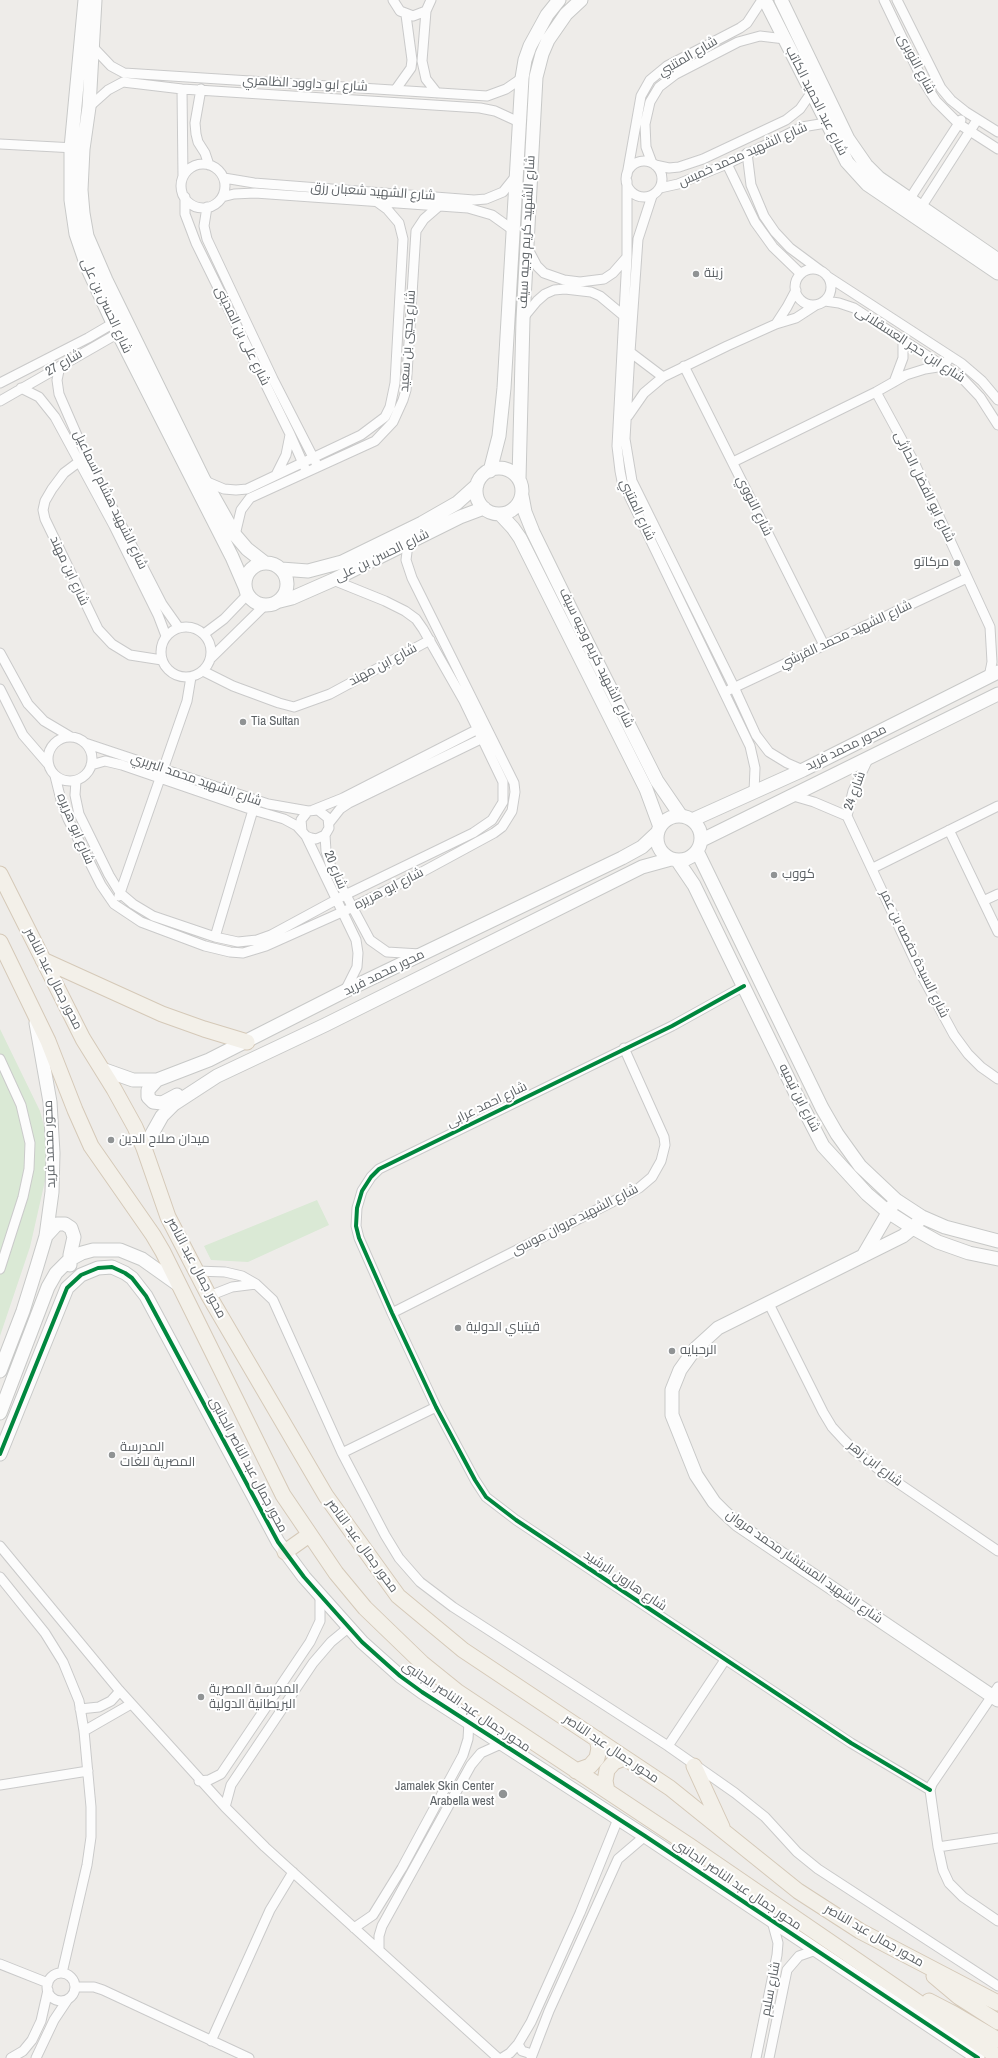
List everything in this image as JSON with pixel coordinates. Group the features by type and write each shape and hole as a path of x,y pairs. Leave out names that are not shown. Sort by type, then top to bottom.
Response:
{"main road":[{"name":"محور جمال عبد الناصر","path":"0,874 83,1039 127,1111 144,1148 168,1217 209,1296 326,1496 398,1596 463,1650 670,1788 798,1891 860,1931 998,2003"},
{"name":"محور جمال عبد الناصر","path":"0,942 48,1040 91,1146 153,1235 180,1286 283,1495 336,1573 365,1608 422,1663 490,1715 696,1850 898,1990 972,2052 998,2057"},
{"path":"43,960 162,1014 204,1030 247,1042"},
{"path":"285,1552 309,1534"},
{"path":"576,1772 590,1766 597,1758 599,1748 597,1738"},
{"path":"607,1791 604,1781 607,1770 614,1762 624,1758"},
{"path":"694,1766 724,1832"},
{"path":"924,1965 951,1991 998,2022"},
{"path":"898,1990 941,2006 998,2040"}],"street":[{"name":"شارع الحسن بن على","path":"85,0 77,148 71,200 76,234 88,269 121,325 235,535 247,549 265,563"},
{"name":"شارع الحسن بن على","path":"77,148 89,107 96,0"},
{"path":"393,0 400,11 406,15 413,16 426,11"},
{"path":"431,0 426,11 422,61 426,78 437,93"},
{"name":"شارع الشهيد كريم وجيه سيف","path":"490,470 498,441 503,402 522,78 525,60 535,36 547,15 559,0"},
{"name":"شارع الشهيد كريم وجيه سيف","path":"519,479 523,319 533,110 539,64 555,29 566,14 581,0"},
{"name":"شارع المتنبي","path":"754,792 754,756 622,481 617,446 627,257 627,178 641,96 650,80 667,66 747,23 762,0"},
{"name":"شارع عبد الحميد الكاتب","path":"765,0 844,158 859,177 907,203"},
{"name":"شارع عبد الحميد الكاتب","path":"781,0 853,148 873,173 907,203 998,273"},
{"name":"شارع النوبرى","path":"884,0 922,79 936,101 959,124 998,149"},
{"name":"شارع النوبرى","path":"897,0 941,88 951,100 966,112 998,132"},
{"path":"396,89 411,68 412,60 406,15"},
{"name":"شارع المتنبي","path":"654,164 646,147 645,124 650,102 658,87 676,74 738,42 760,36 784,39"},
{"name":"شارع ابو داوود الظاهري","path":"93,47 110,66 124,78 182,89 480,108 495,111 519,122"},
{"path":"89,107 124,78"},
{"name":"شارع ابو داوود الظاهري","path":"124,78 396,89 487,96 506,90 522,78"},
{"path":"182,89 182,190 185,196 194,205 207,208 218,202 225,191 224,178 218,169 209,165 194,166 183,178"},
{"path":"201,90 195,123 196,134 198,142 206,153 209,165"},
{"name":"شارع الشهيد محمد خميس","path":"654,164 669,168 679,167 702,159 786,120 800,109 811,93"},
{"path":"907,203 966,112"},
{"path":"918,211 977,120"},
{"name":"شارع الشهيد محمد خميس","path":"660,188 678,184 727,164 802,127 826,123"},
{"path":"0,144 77,148"},
{"name":"شارع ابن حجر العسقلانى","path":"747,153 751,185 764,216 775,232 790,248 824,274 950,357 982,381 998,400"},
{"path":"640,162 654,164 660,171 662,180 660,188 652,196 645,197 633,193 627,178 634,165 640,162"},
{"path":"727,164 755,222 773,247 801,274"},
{"name":"شارع الشهيد شعبان رزق","path":"222,197 234,194 255,193 376,201 409,199 474,200 486,199 503,192 515,177"},
{"name":"شارع الشهيد شعبان رزق","path":"224,178 254,183 409,199 439,206 484,211 502,220 513,230"},
{"name":"شارع على بن المدينى","path":"185,196 184,214 196,243 308,473"},
{"name":"شارع المتنبي","path":"652,196 638,239 630,352 626,449 632,481 762,744 777,757 803,770"},
{"name":"شارع يحيي بن سعيد","path":"204,480 224,489 248,489 361,435 377,425 385,417 393,396 402,234 399,223 393,215 376,201"},
{"name":"شارع يحيي بن سعيد","path":"235,535 241,510 250,498 308,473 375,441 389,427 404,400 407,375 415,239 419,224 429,213 439,206"},
{"name":"شارع على بن المدينى","path":"207,208 204,226 206,239 273,379 318,468"},
{"name":"شارع عبد الحميد الكاتب","path":"918,211 998,260"},
{"path":"526,246 537,266 544,273 564,280 580,282 604,278 613,273 627,257"},
{"path":"627,418 644,393 664,377 684,366 776,324 796,318 820,303 831,289 824,274 814,270 801,274 788,308 776,324"},
{"path":"523,319 537,301 545,294 554,290 565,289 585,291 600,296 624,316"},
{"path":"796,290 803,302 820,303"},
{"name":"شارع ابن حجر العسقلانى","path":"820,303 840,303 854,308 944,366 972,387 987,406 998,425"},
{"name":"شارع الحسن بن على","path":"121,325 232,557 246,591"},
{"name":"شارع 27","path":"0,383 88,338 121,325"},
{"name":"شارع 27","path":"0,401 92,348 121,325"},
{"path":"88,338 92,348"},
{"path":"894,382 903,358 903,339"},
{"path":"630,352 664,377"},
{"path":"732,462 916,372 944,366 950,357"},
{"name":"شارع الشهيد هشام اسماعيل","path":"60,366 57,380 59,394 83,458 155,609 166,636"},
{"name":"شارع النووي","path":"684,366 824,646"},
{"name":"شارع الشهيد هشام اسماعيل","path":"21,388 39,397 51,410 83,458 162,604 179,628"},
{"name":"شارع ابو الفضل الحارثى","path":"876,392 914,462 990,627 993,674"},
{"path":"276,475 286,455 290,434"},
{"name":"شارع ابن مهند","path":"83,458 64,473 52,489 44,505 45,519 98,629 112,644 130,655 162,660"},
{"path":"490,470 506,470 519,479 522,496 514,509 500,514 494,514 484,508 479,502 476,494 477,485 484,474 490,470"},
{"name":"شارع الحسن بن على","path":"281,569 308,571 342,562 422,524 448,509 477,485"},
{"name":"شارع الشهيد كريم وجيه سيف","path":"522,496 525,512 533,532 660,786 686,818"},
{"name":"شارع الحسن بن على","path":"280,601 292,598 333,580 460,517 484,508"},
{"name":"شارع الشهيد كريم وجيه سيف","path":"500,514 513,528 523,546 646,789 659,829"},
{"name":"شارع ابو هريره","path":"408,544 406,560 407,568 481,727"},
{"path":"204,634 224,619 246,591 248,574 258,564 271,563 285,573 288,585 284,596 280,601 270,606 264,606 256,603 246,591"},
{"name":"شارع الشهيد محمد القرشي","path":"724,692 968,578"},
{"name":"شارع ابو هريره","path":"55,776 62,804 68,819 101,884 114,904 141,922 219,950 243,953 266,946 351,908 411,878 494,833 508,820 515,802 514,782 430,640 416,619 404,611 385,601 333,580"},
{"path":"211,658 210,645 204,634 192,627 179,628 166,636 161,648 162,660 173,674 190,677 202,672 211,658 264,606"},
{"name":"شارع ابو الفضل الحارثى","path":"990,627 998,634"},
{"name":"شارع ابن مهند","path":"202,672 233,686 294,707 330,694 430,640"},
{"path":"0,653 28,704 44,721 71,737 85,743 91,754 91,765 83,777 76,781 65,781 55,776 48,764 23,734 0,689"},
{"name":"محور محمد فريد","path":"686,818 754,792 803,770 993,674"},
{"path":"114,904 120,893 187,701 190,677"},
{"name":"محور محمد فريد","path":"699,846 790,795 998,694"},
{"path":"481,727 343,798 311,811 301,820 304,834 316,839 325,835 329,823 336,813 349,803 486,736"},
{"name":"شارع ابو هريره","path":"76,781 76,802 80,814 109,875 120,893 132,904 153,916 215,937 238,942 257,940 271,935 345,895 467,836 492,820 503,802 503,782 486,736"},
{"path":"48,764 50,750 53,745 58,741 71,737"},
{"name":"شارع الشهيد محمد البربري","path":"85,743 268,804 311,811"},
{"name":"شارع 24","path":"790,795 819,804 847,816 856,785 870,757"},
{"name":"شارع الشهيد محمد البربري","path":"91,765 105,761 113,762 253,810 284,819 304,834"},
{"path":"873,868 998,806"},
{"path":"215,937 253,810"},
{"path":"311,811 322,812 329,823"},
{"name":"شارع السيدة حفصه بن عمر","path":"847,816 873,868 922,976 954,1035 968,1054 981,1067 998,1079"},
{"path":"686,818 697,825 699,846 688,859 674,860 661,851 658,845 659,829 669,819 686,818"},
{"name":"محور محمد فريد","path":"102,1069 133,1080 157,1080 209,1060 345,992 622,858 642,847 659,829"},
{"path":"948,830 998,932"},
{"name":"شارع 20","path":"304,834 356,940 358,954 354,973 345,992"},
{"name":"شارع 20","path":"325,835 328,859 351,908 366,934 375,945 394,953 422,955"},
{"name":"شارع ابن تيميه","path":"699,846 822,1108 837,1134 860,1166 896,1200 922,1218 945,1227 998,1241"},
{"name":"محور محمد فريد","path":"144,1148 162,1116 174,1104 217,1076 325,1025 623,876 651,864 674,860"},
{"name":"شارع ابن تيميه","path":"674,860 694,885 823,1146 849,1176 888,1212 938,1242 969,1253 998,1259"},
{"path":"983,901 998,894"},
{"name":"شارع احمد عرابى","path":"392,1313 359,1238 356,1226 356,1217 361,1195 371,1177 379,1169 696,1014 744,986"},
{"name":"محور محمد فريد","path":"0,1371 23,1311 46,1236 52,1192 52,1128 46,1078 32,1006"},
{"name":"شارع الشهيد مروان موسى","path":"392,1313 618,1199 639,1188 652,1177 661,1161 665,1144 664,1137 624,1048"},
{"path":"0,1059 21,1105 30,1143 29,1169 23,1196 0,1269"},
{"path":"157,1080 150,1087 148,1093 150,1100 156,1104 162,1103 179,1094 189,1094"},
{"path":"863,1256 896,1200"},
{"name":"شارع الشهيد المستشار محمد مروان","path":"922,1218 913,1228 863,1256 731,1319 706,1337 685,1361 675,1380 671,1401 672,1415 696,1475 714,1502 737,1524 996,1694"},
{"path":"0,1454 63,1296 74,1281 69,1260 74,1237 71,1228 65,1224 57,1224 46,1236"},
{"path":"0,1413 48,1287 56,1273 69,1260 82,1253 93,1250 120,1250 142,1259 180,1286"},
{"name":"محور جمال عبد الناصر الجانبى","path":"74,1281 81,1275 98,1268 112,1268 125,1273 139,1286 285,1552 348,1628 400,1676 501,1744 645,1836 972,2052"},
{"path":"196,1271 235,1274 256,1284 273,1300 342,1453 384,1535 399,1558 420,1582 460,1611 668,1746 694,1766 750,1804 797,1852 818,1869 998,1986"},
{"path":"209,1296 232,1287 256,1284"},
{"name":"شارع ابن زهر","path":"768,1302 823,1412 832,1427 843,1439 876,1468 998,1551"},
{"name":"شارع هارون الرشيد","path":"392,1313 436,1407 475,1480 486,1497 494,1504 725,1660 851,1743 930,1790"},
{"path":"342,1453 436,1407"},
{"path":"0,1546 131,1704 224,1807 354,1928 498,2058"},
{"path":"0,1577 55,1647 73,1683 84,1731 91,1822 87,1865 62,1973"},
{"path":"199,1781 209,1780 221,1774 301,1655 317,1629 321,1614 320,1596"},
{"path":"224,1807 231,1785 313,1663 331,1642 348,1628"},
{"path":"301,1655 313,1663"},
{"path":"668,1746 725,1660"},
{"path":"80,1709 99,1707 111,1701 120,1691"},
{"path":"996,1694 932,1784 930,1790 938,1848 943,1870 949,1884 963,1897 998,1921"},
{"path":"84,1731 131,1704"},
{"path":"354,1928 373,1915 402,1868 463,1755 468,1739 468,1722"},
{"path":"379,1950 379,1936 384,1923 443,1814 475,1759 487,1749 501,1744"},
{"path":"0,1784 88,1771"},
{"path":"221,1774 224,1781 231,1785"},
{"path":"434,1809 443,1814"},
{"path":"502,2058 510,2053 518,2044 534,2015 585,1901 618,1819"},
{"path":"518,2044 522,2051 532,2056 549,2011 618,1860 645,1836"},
{"path":"938,1848 998,1838"},
{"path":"212,2042 270,1910 293,1872"},
{"path":"585,1901 596,1906"},
{"path":"373,1915 378,1922 384,1923"},
{"name":"شارع سليم","path":"756,2058 777,1955 778,1943 772,1920"},
{"name":"شارع سليم","path":"769,2058 787,1970 799,1956 816,1950"},
{"path":"0,1964 48,1987 53,1998 63,2000 68,1999"},
{"path":"11,2058 27,2048 41,2021 48,1987 53,1976 62,1973 71,1977 75,1987 72,1996 68,1999 54,2020 36,2056 27,2048"},
{"path":"75,1987 94,1987 103,1990 249,2058"},
{"path":"764,2024 775,2026"}],"green space":[{"path":"0,1029 40,1111 47,1137 47,1172 30,1247 0,1336"},
{"path":"317,1200 329,1225 248,1262 211,1260 204,1246"}],"cycle path":[{"path":"744,986 672,1026 379,1169 371,1177 362,1191 357,1208 356,1226 359,1238 392,1313 436,1407 475,1480 486,1497 516,1520 851,1743 930,1790"},
{"path":"0,1454 67,1288 81,1275 98,1268 112,1267 125,1273 132,1278 146,1296 278,1542 304,1577 362,1642 400,1676 422,1692 645,1836 978,2058"}],"place":[{"name":"زينة","path":"696,274"},
{"name":"مركاتو","path":"957,563"},
{"name":"Tia Sultan","path":"243,722"},
{"name":"كووب","path":"774,875"},
{"name":"ميدان صلاح الدين","path":"111,1140"},
{"name":"قيتباي الدولية","path":"458,1328"},
{"name":"الرحبايه","path":"672,1351"},
{"name":"المدرسة المصرية للغات","path":"112,1455"},
{"name":"المدرسة المصرية البريطانية الدولية","path":"201,1697"},
{"name":"Jamalek Skin Center Arabella west","path":"503,1794"}]}
